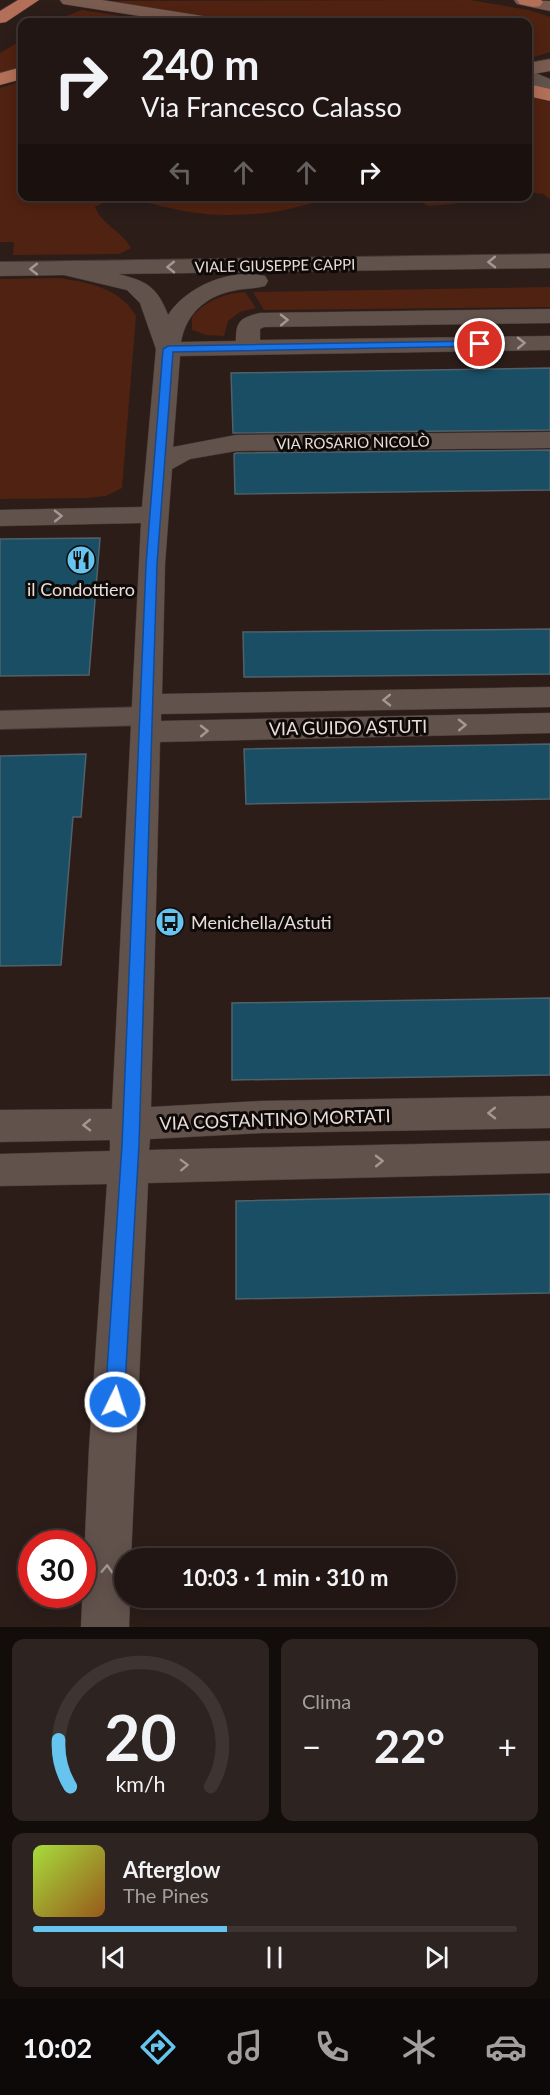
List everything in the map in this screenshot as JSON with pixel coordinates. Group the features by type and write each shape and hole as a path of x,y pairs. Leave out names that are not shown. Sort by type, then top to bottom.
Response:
{"highway":[{"path":"0,18 30,0"},
{"path":"0,79 18,75"},
{"path":"532,91 550,95"}],"main road":[{"path":"69,0 183,18"},
{"path":"532,68 550,65"}],"street":[{"path":"532,78 550,86"},
{"name":"VIALE GIUSEPPE CAPPI","path":"0,269 550,261"},
{"path":"68,269 135,285 151,301 168,349 154,515 131,1124 112,1449 105,1627"},
{"name":"VIALE GIUSEPPE CAPPI","path":"168,349 174,322 190,301 212,290 246,281 550,279"},
{"path":"248,348 248,326 260,320 550,316"},
{"path":"168,349 550,343"},
{"name":"VIA ROSARIO NICOLÒ","path":"162,424 234,429 550,423"},
{"name":"VIA ROSARIO NICOLÒ","path":"160,465 183,452 236,443 550,440"},
{"path":"0,518 154,515"},
{"name":"VIA GUIDO ASTUTI","path":"147,717 550,697"},
{"path":"0,720 147,717"},
{"name":"VIA GUIDO ASTUTI","path":"147,717 550,723"},
{"name":"VIA COSTANTINO MORTATI","path":"0,1126 131,1124 261,1117 550,1112"},
{"path":"0,1170 550,1157"}],"shaded area":[{"path":"470,0 529,10 550,17 550,52 532,58 532,18 211,18 103,1"},
{"path":"82,10 135,18 61,18"},
{"path":"18,42 18,71 0,75 0,53"},
{"path":"18,82 18,201 112,201 95,207 102,219 123,237 131,248 119,254 13,255 14,242 0,242 0,88"},
{"path":"532,96 550,102 550,199 543,194 532,193"},
{"path":"139,201 323,201 276,211 236,215 172,209"},
{"path":"418,201 465,201 453,204 429,206"},
{"path":"60,278 93,285 113,293 122,299 136,316 122,488 106,496 86,498 0,499 0,279"},
{"path":"550,287 550,307 264,310 253,292"},
{"path":"245,292 256,308 240,312 228,321 224,336 206,335 192,330 192,317 203,306 223,296"}],"building":[{"path":"550,368 550,430 233,433 231,373"},
{"path":"550,450 550,490 235,494 234,454 236,453"},
{"path":"100,538 89,675 0,676 0,539"},
{"path":"550,629 550,674 244,677 243,632"},
{"path":"550,744 550,799 246,804 244,749"},
{"path":"86,754 81,817 73,817 61,965 0,966 0,756"},
{"path":"550,998 550,1075 232,1080 232,1003"},
{"path":"550,1194 550,1293 236,1299 236,1201"}],"place":[{"name":"il Condottiero","path":"81,560"},
{"name":"Menichella/Astuti","path":"170,922"}],"route":[{"path":"115,1402 130,1145 151,564 168,349 480,344"}]}
